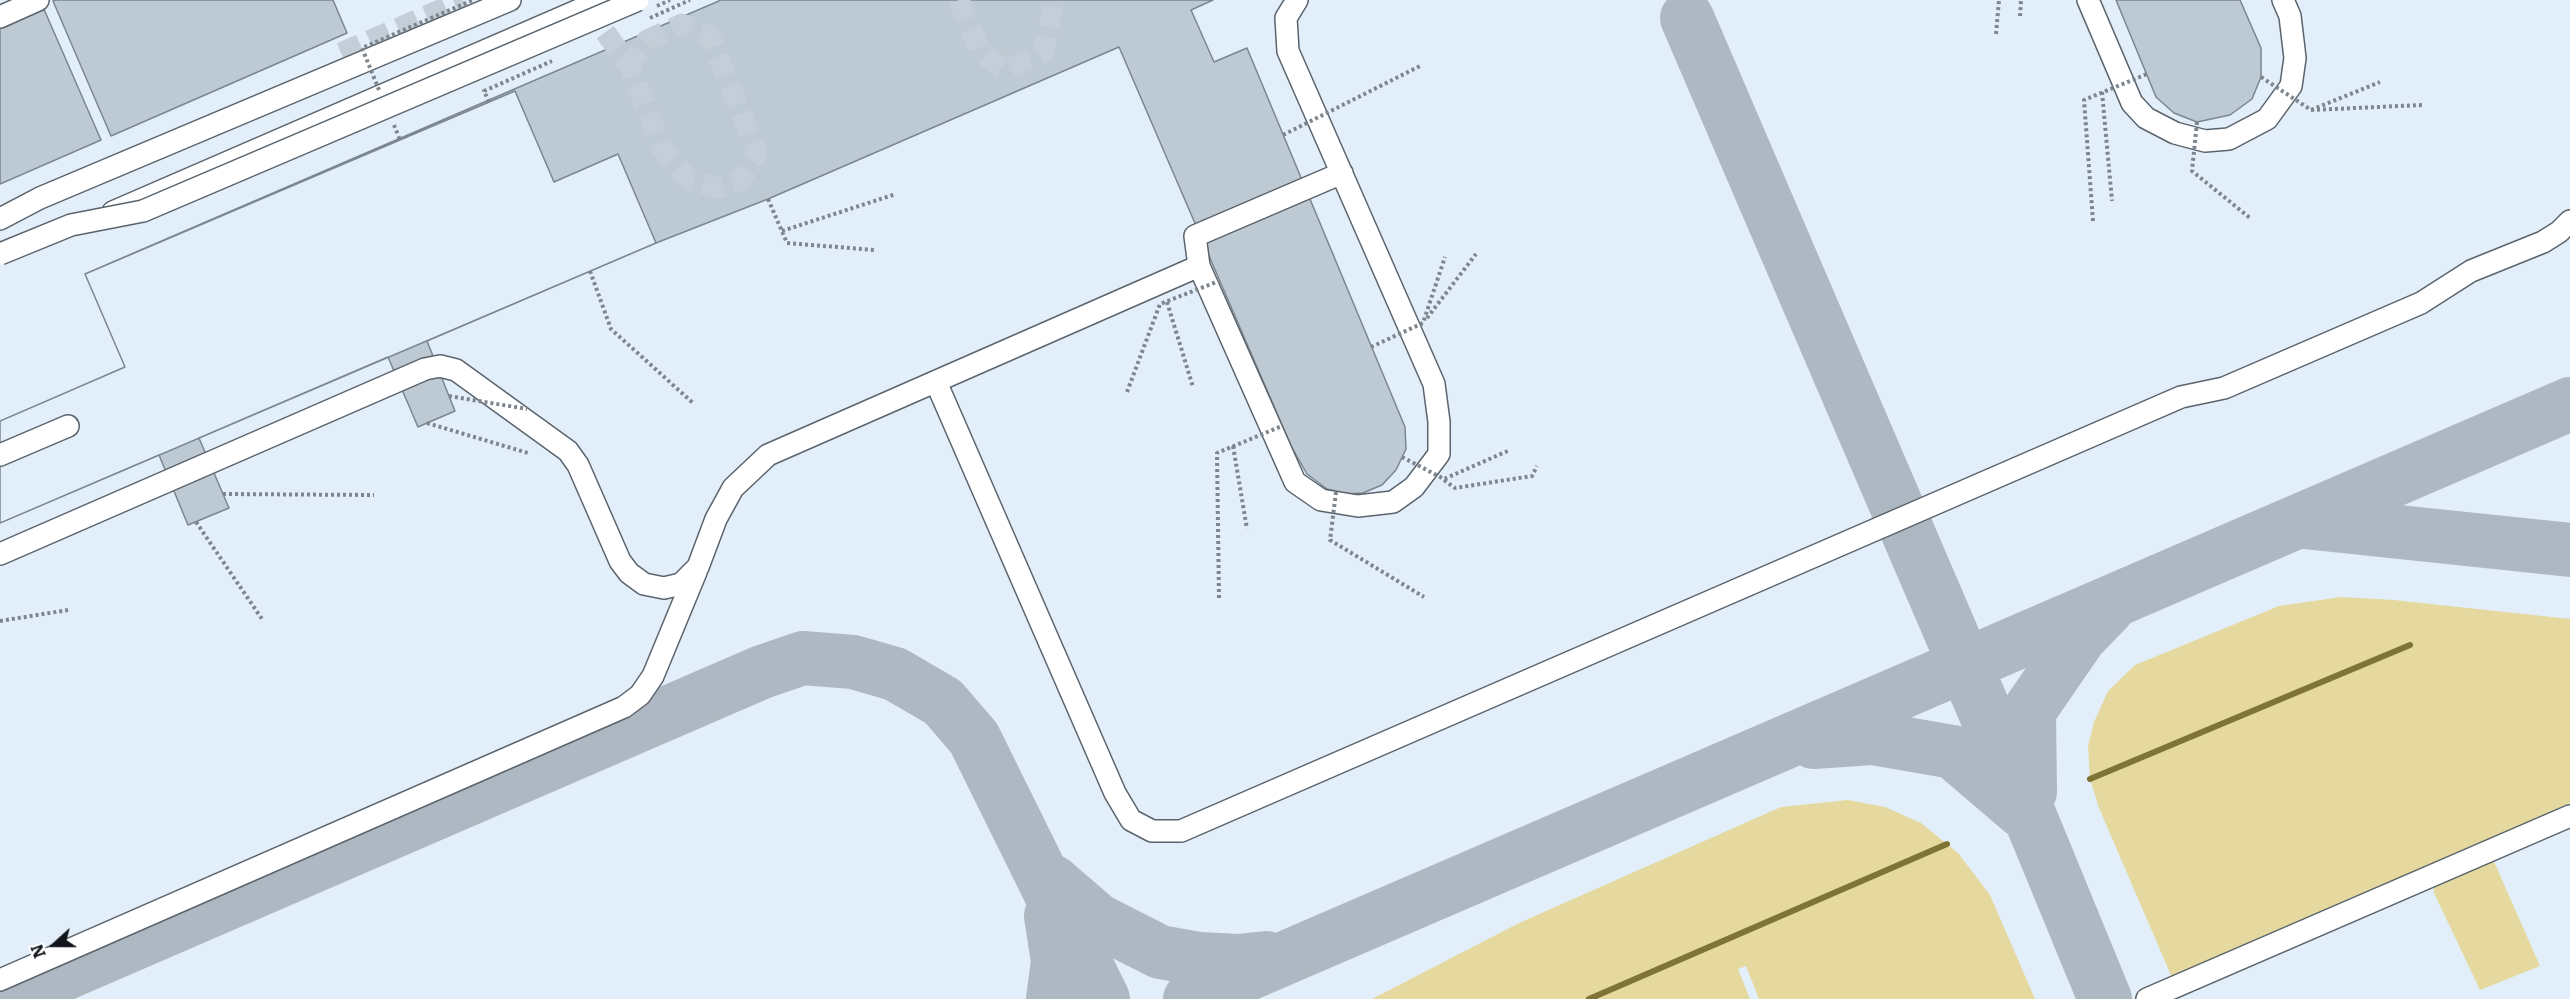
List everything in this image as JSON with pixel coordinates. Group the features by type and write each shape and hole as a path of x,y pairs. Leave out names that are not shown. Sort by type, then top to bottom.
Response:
{"street":[{"path":"0,16 38,0"},
{"path":"0,219 40,198 510,0"},
{"path":"0,262 602,0"},
{"path":"0,254 71,225 143,211 638,0"},
{"path":"1297,0 1286,18 1288,51 1342,173 1434,384 1439,422 1439,454 1414,487 1393,502 1358,506 1321,500 1295,482 1199,266 1195,236 1342,173"},
{"path":"2088,0 2132,103 2146,118 2165,128 2205,141 2229,139 2267,119 2291,86 2295,58 2289,16 2283,0"},
{"path":"936,382 1114,793 1131,820 1152,831 1181,831 2181,397 2224,388 2421,303 2471,271 2543,242 2559,232 2570,221"},
{"path":"0,980 624,707 640,695 653,676 716,519 733,488 768,455 1199,266"},
{"path":"0,555 425,369 440,366 456,370 568,451 578,465 620,561 629,573 644,584 664,588 681,584 698,567"},
{"path":"0,455 68,426"},
{"path":"2147,999 2570,816"}],"path":[{"path":"383,99 362,48 473,0"},
{"path":"1996,34 1999,0"},
{"path":"2020,16 2021,0"},
{"path":"1283,135 1422,65"},
{"path":"2092,221 2084,99 2147,74"},
{"path":"2262,77 2311,110 2422,105"},
{"path":"2311,110 2380,82"},
{"path":"2102,92 2112,201"},
{"path":"391,120 400,140"},
{"path":"2197,122 2192,171 2250,218"},
{"path":"782,231 896,194"},
{"path":"768,199 787,243 874,250"},
{"path":"1371,347 1423,323 1476,254"},
{"path":"1423,323 1445,257"},
{"path":"590,271 611,329 693,403"},
{"path":"1127,392 1160,304 1219,281"},
{"path":"1167,301 1193,387"},
{"path":"449,396 527,409"},
{"path":"427,423 528,453"},
{"path":"1219,598 1217,453 1282,426"},
{"path":"1233,446 1247,529"},
{"path":"1444,479 1510,450"},
{"path":"1402,457 1444,479 1455,488 1532,476 1537,466"},
{"path":"1336,492 1330,540 1424,597"},
{"path":"223,494 374,495"},
{"path":"196,522 262,619"},
{"path":"0,621 68,610"}],"shaded area":[{"path":"2341,597 2394,600 2570,619 2570,803 2173,980 2099,808 2090,779 2088,746 2094,722 2108,691 2135,665 2279,606"},
{"path":"1848,800 1885,807 1921,823 1958,853 1990,895 2035,999 1759,999 1746,966 1738,969 1750,999 1372,999 1519,923 1781,807"},
{"path":"2492,857 2540,966 2480,990 2434,893 2433,881"}],"building":[{"path":"333,0 347,33 111,136 53,1"},
{"path":"721,0 1213,0 1191,10 1214,62 1247,48 1405,427 1406,449 1396,470 1382,485 1363,493 1346,494 1327,489 1307,474 1291,446 1119,47 768,199 656,243 427,341 455,411 418,427 388,357 199,438 229,508 188,525 159,455 0,523 0,421 125,367 85,274"},
{"path":"2116,0 2240,0 2261,48 2261,77 2252,99 2230,115 2197,122 2174,113 2156,97"},
{"path":"43,7 101,140 0,184 0,25"},
{"path":"515,91 554,182 618,154 656,243 0,523 0,421 125,367 85,274"}],"waterway":[{"path":"2090,779 2410,645"},
{"path":"1589,999 1947,844"}],"taxiway":[{"path":"1687,18 2031,819 2105,999"},
{"path":"1190,999 2570,404"},
{"path":"2304,522 2570,550"},
{"path":"2030,792 2029,711 2080,637 2108,608"},
{"path":"6,999 762,672 803,658 853,662 895,674 943,702 974,738 1103,999"},
{"path":"1813,742 1872,738 1953,752 2022,811"},
{"path":"1053,882 1097,920 1160,952 1200,959 1238,961 1266,958"},
{"path":"1051,916 1058,961 1053,999"}],"tunnel":[{"path":"341,53 463,0"},
{"path":"959,0 981,53 1006,70 1044,52 1053,5 1051,0"},
{"path":"587,7 629,65 663,150 689,180 719,188 741,180 757,152 710,37 682,24 647,40 629,65"}]}
